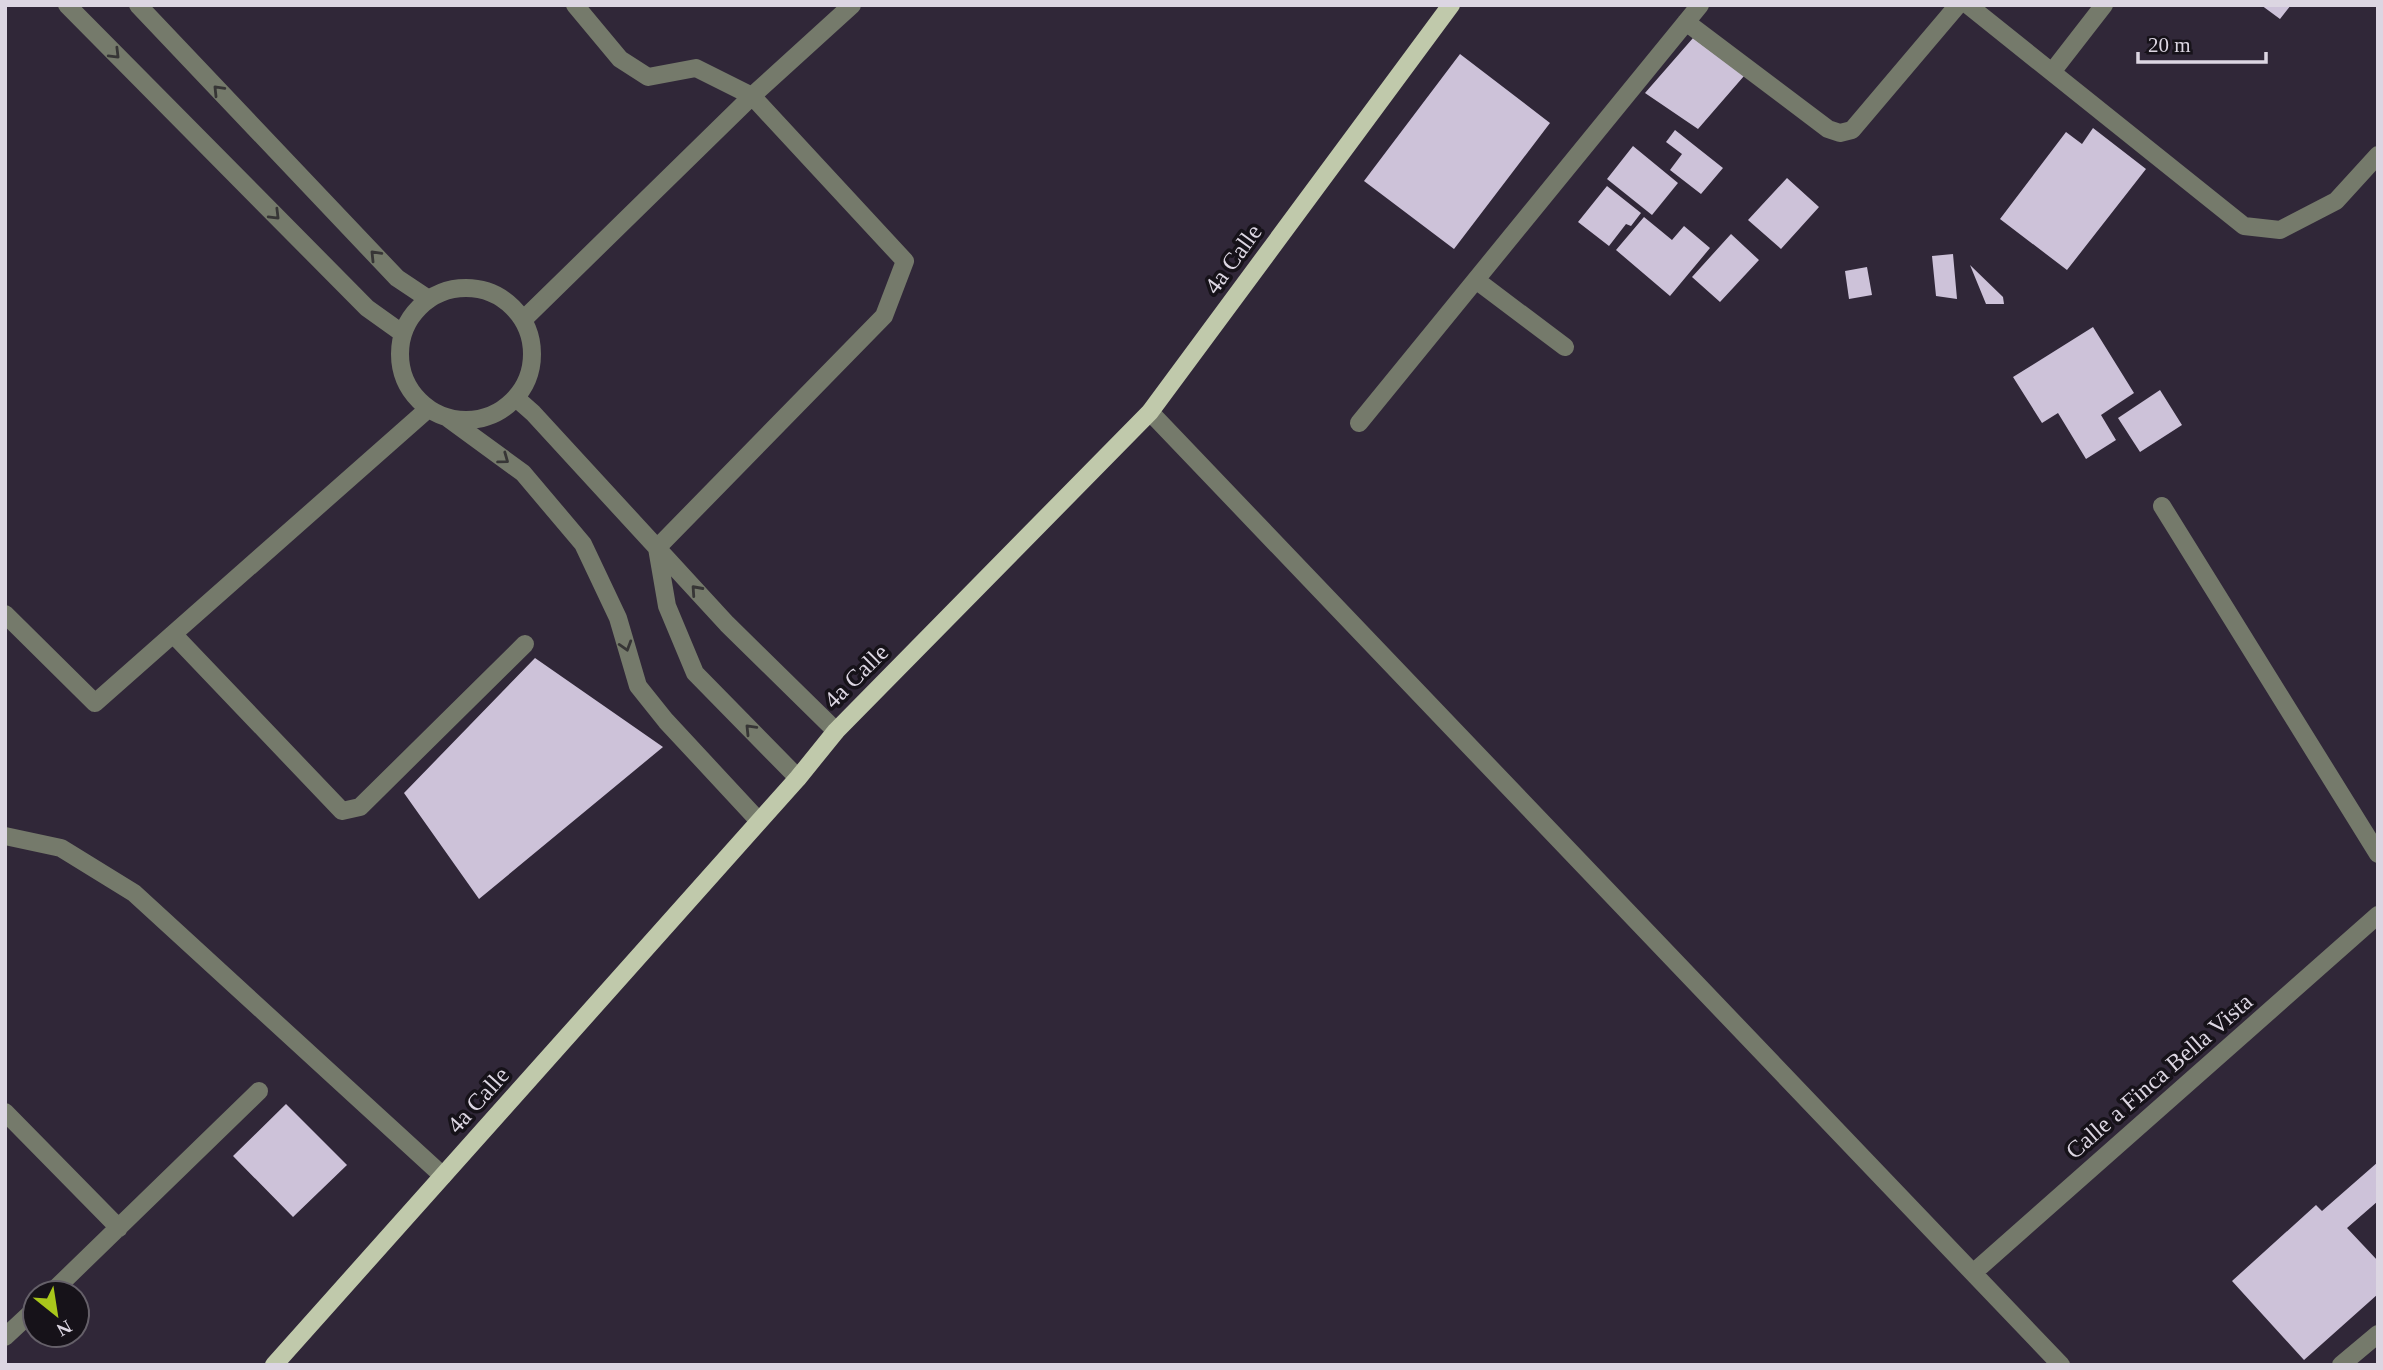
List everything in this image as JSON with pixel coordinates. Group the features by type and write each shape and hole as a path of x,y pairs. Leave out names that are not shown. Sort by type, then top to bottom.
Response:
{"main road":[{"name":"4a Calle","path":"274,1365 798,778 836,731 1150,412 1451,5"}],"street":[{"path":"67,5 367,308 402,333"},
{"path":"138,5 397,278 427,298"},
{"path":"575,5 620,59 648,77 696,68 751,96 905,261 884,316 657,548"},
{"path":"524,319 751,96 852,5"},
{"path":"1359,423 1700,5"},
{"path":"1686,22 1828,129 1840,133 1852,130 1958,5"},
{"path":"1968,5 2244,226 2280,230 2336,201 2378,155"},
{"path":"2052,72 2104,5"},
{"path":"1476,279 1565,346"},
{"path":"449,419 474,420 496,413 516,398 528,378 533,360 524,319 508,301 480,288 457,287 427,298 411,315 402,333 398,356 402,375 413,396 428,409 449,419 523,473 583,544 618,618 638,686 759,821"},
{"path":"516,398 533,413 727,624 836,731"},
{"path":"5,614 94,703 428,409"},
{"path":"1150,412 2061,1365"},
{"path":"2162,506 2378,854"},
{"path":"657,548 667,606 695,673 798,778"},
{"path":"174,635 342,811 360,807 525,644"},
{"path":"5,836 61,848 134,893 443,1175"},
{"name":"Calle a Finca Bella Vista","path":"1973,1273 2378,915"},
{"path":"66,1279 259,1091"},
{"path":"5,1112 120,1228"},
{"path":"5,1337 21,1322"},
{"path":"2341,1365 2378,1334"}],"building":[{"path":"2261,5 2291,5 2280,19"},
{"path":"1693,38 1744,76 1698,129 1645,93"},
{"path":"1460,54 1550,123 1454,249 1364,181"},
{"path":"2093,128 2146,169 2067,270 2000,219 2066,132 2082,144"},
{"path":"1675,130 1723,168 1701,194 1670,170 1682,154 1666,142"},
{"path":"1633,146 1678,183 1652,215 1607,179"},
{"path":"1787,178 1819,207 1781,249 1748,220"},
{"path":"1607,186 1641,213 1631,226 1626,224 1609,246 1578,222"},
{"path":"1644,217 1672,240 1684,226 1710,248 1670,296 1616,250"},
{"path":"1731,234 1759,260 1720,302 1692,277"},
{"path":"1953,254 1957,299 1936,296 1932,256"},
{"path":"1970,265 2003,297 2004,304 1986,304"},
{"path":"1867,267 1872,295 1849,299 1845,271"},
{"path":"2093,327 2134,393 2101,415 2116,440 2086,459 2058,413 2042,423 2013,377"},
{"path":"2160,390 2182,425 2140,452 2118,418"},
{"path":"535,658 663,747 479,899 404,793"},
{"path":"286,1104 347,1165 293,1217 233,1156"},
{"path":"2378,1162 2378,1201 2347,1228 2378,1261 2378,1294 2304,1360 2232,1281 2316,1205 2322,1211"}]}
